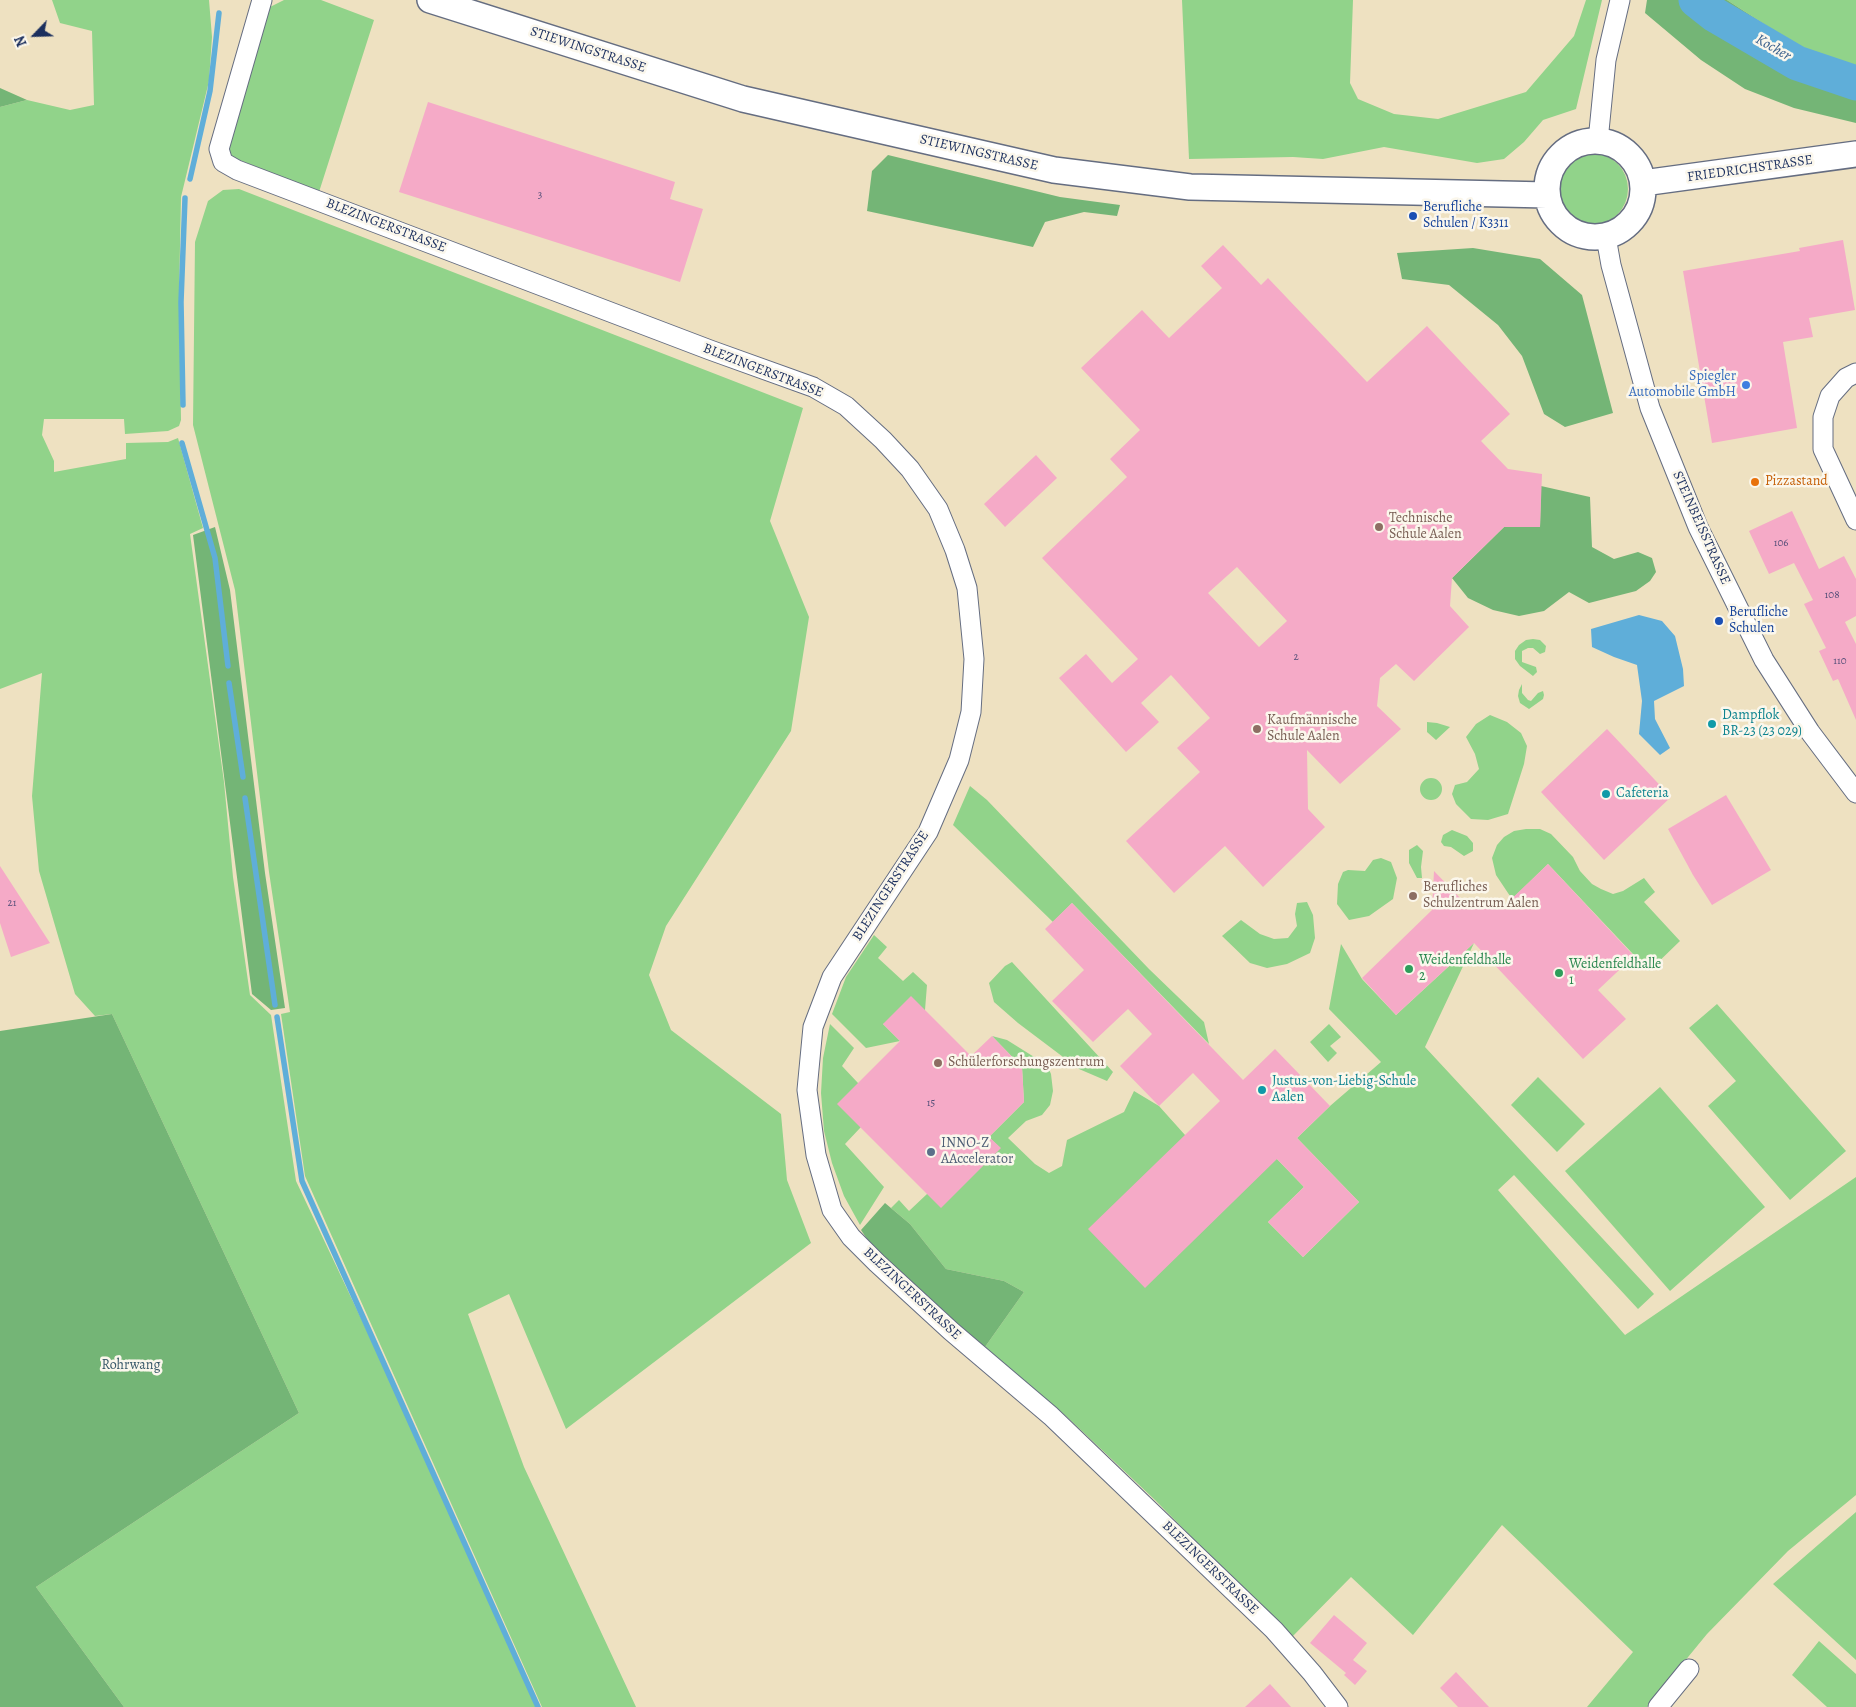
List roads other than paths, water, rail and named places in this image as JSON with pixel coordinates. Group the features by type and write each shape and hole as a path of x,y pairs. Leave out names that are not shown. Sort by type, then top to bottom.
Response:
{"main road":[{"name":"STIEWINGSTRASSE","path":"430,0 743,98 1054,170 1190,187 1547,195"},
{"path":"1598,141 1614,144 1628,154 1638,167 1643,183 1643,198 1638,211 1630,223 1619,232 1606,237 1590,238 1568,229 1561,224 1551,211 1547,195 1547,181 1551,168 1570,147 1583,142 1598,141"},
{"name":"FRIEDRICHSTRASSE","path":"1643,183 1672,181 1856,154"}],"street":[{"name":"BLEZINGERSTRASSE","path":"262,0 219,149 223,162 237,170 813,387 846,406 883,440 910,469 938,509 966,588 974,659 971,712 959,760 928,832 832,977 813,1027 807,1090 816,1155 832,1210 852,1237 951,1331 1051,1416 1274,1630 1312,1673 1338,1707"},
{"path":"1598,141 1606,60 1620,0"},
{"name":"STEINBEISSTRASSE","path":"1606,237 1611,265 1650,408 1698,527 1764,660 1810,732 1856,793"},
{"path":"1856,373 1846,378 1830,396 1823,417 1823,449 1856,520"},
{"path":"1658,1707 1689,1669"}],"water":[{"path":"1639,615 1662,621 1675,636 1683,669 1684,686 1654,701 1655,719 1670,748 1660,755 1639,734 1642,701 1637,665 1592,647 1591,629"}],"waterway":[{"name":"Kocher","path":"1696,0 1715,15 1797,63 1856,83"},
{"path":"190,179 210,91 219,13"},
{"path":"183,405 181,302 185,198"},
{"path":"182,443 215,558 228,666"},
{"path":"229,683 243,777"},
{"path":"245,798 275,1005"},
{"path":"277,1017 302,1181 538,1707"}],"place":[{"name":"Berufliche Schulen / K3311","path":"1413,216"},
{"name":"Spiegler Automobile GmbH","path":"1746,385"},
{"name":"Pizzastand","path":"1755,482"},
{"name":"Technische Schule Aalen","path":"1379,527"},
{"name":"Berufliche Schulen","path":"1719,621"},
{"name":"Dampflok BR-23 (23 029)","path":"1712,724"},
{"name":"Kaufmännische Schule Aalen","path":"1257,729"},
{"name":"Cafeteria","path":"1606,794"},
{"name":"Berufliches Schulzentrum Aalen","path":"1413,896"},
{"name":"Weidenfeldhalle 2","path":"1409,969"},
{"name":"Weidenfeldhalle 1","path":"1559,973"},
{"name":"Schülerforschungszentrum","path":"938,1063"},
{"name":"Justus-von-Liebig-Schule Aalen","path":"1262,1090"},
{"name":"INNO-Z AAccelerator","path":"931,1152"}],"park label":[{"name":"Rohrwang","path":"131,1366"}]}
